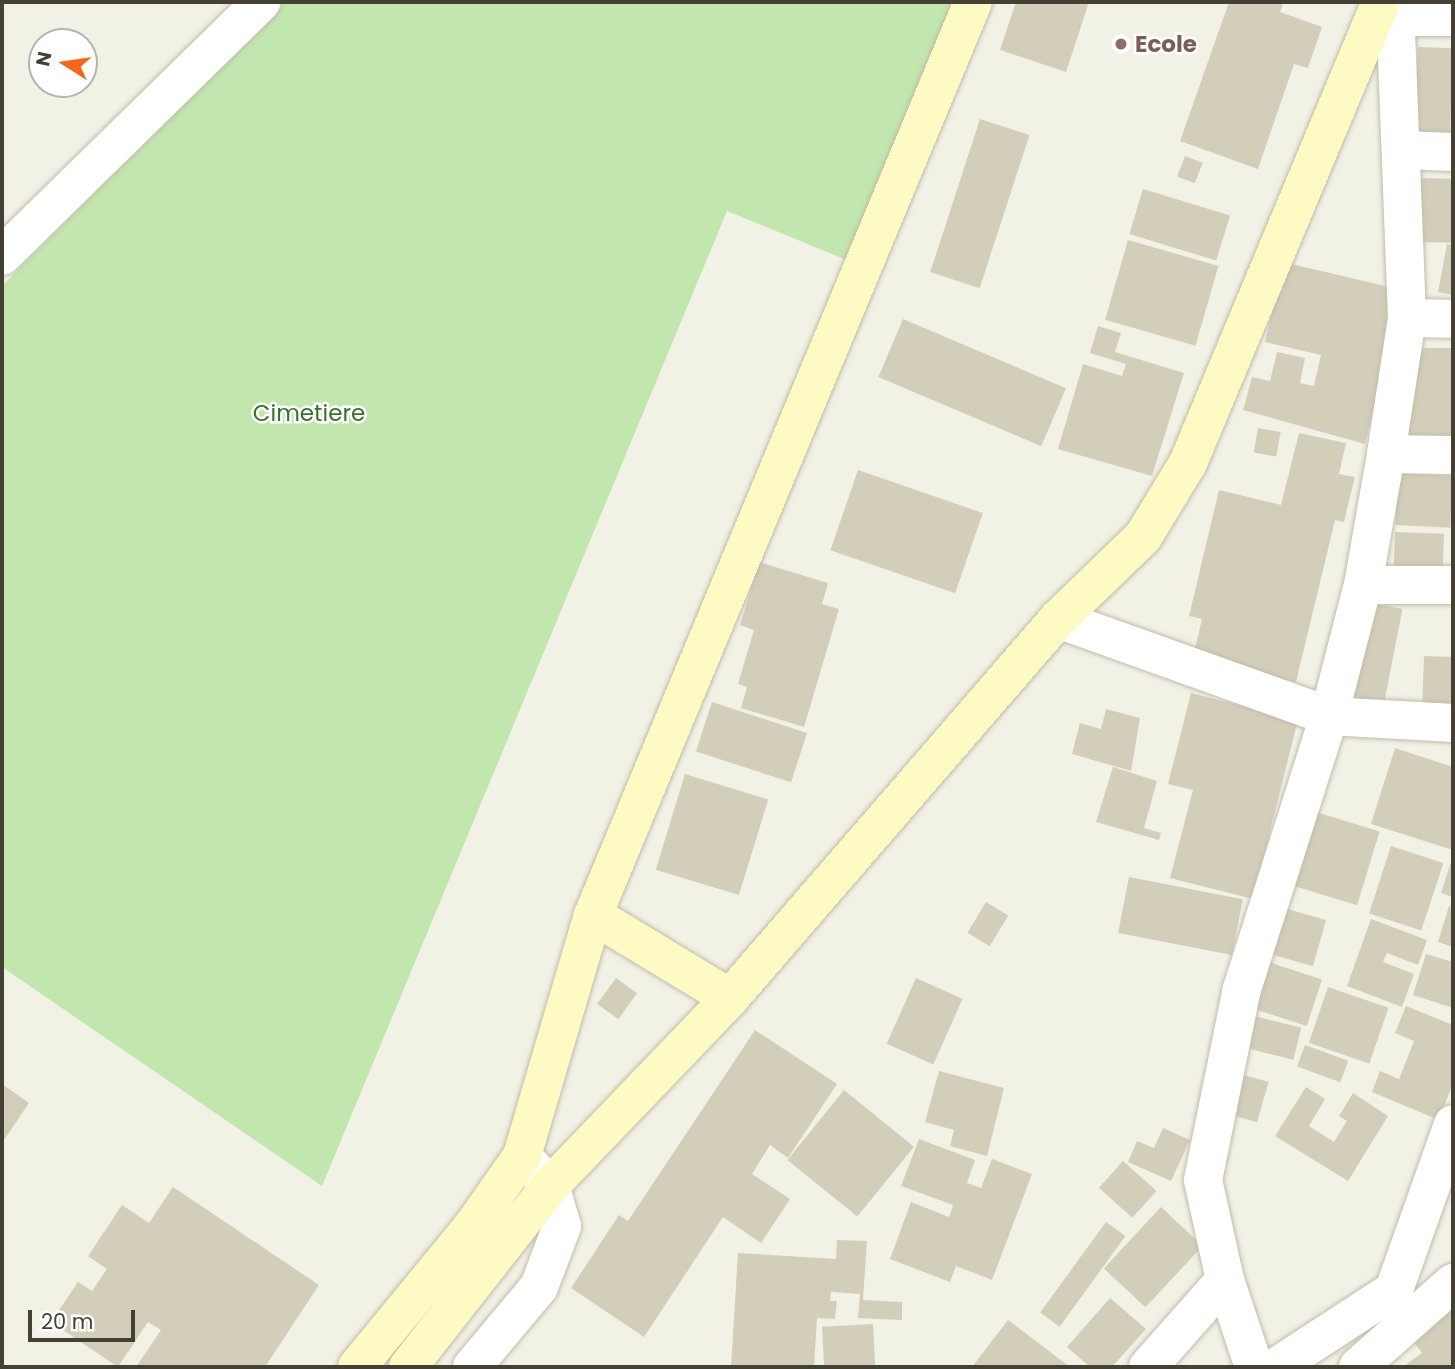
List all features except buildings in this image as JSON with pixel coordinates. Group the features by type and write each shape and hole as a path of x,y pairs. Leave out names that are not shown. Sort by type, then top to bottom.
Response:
{"main road":[{"path":"357,1367 473,1226 523,1156 593,915 973,2"},
{"path":"408,1367 550,1186 730,998 1058,619 1143,537 1188,463 1390,7"},
{"path":"593,915 730,998"}],"street":[{"path":"2,256 261,2"},
{"path":"1254,1367 1225,1280 1203,1180 1242,989 1329,716 1363,585 1386,454 1407,318 1404,150 1390,7 1453,17"},
{"path":"1404,150 1453,152"},
{"path":"1407,318 1453,319"},
{"path":"1386,454 1453,456"},
{"path":"1363,585 1453,585"},
{"path":"1058,619 1329,716 1453,723"},
{"path":"1276,1367 1394,1290 1453,1124"},
{"path":"472,1367 552,1265 562,1226 550,1186 523,1156"},
{"path":"1148,1367 1225,1280"},
{"path":"1358,1367 1453,1283"}],"green space":[{"name":"Cimetiere","path":"282,2 959,2 849,261 727,211 322,1186 2,967 2,286"}],"place":[{"name":"Ecole","path":"1121,44"}]}
